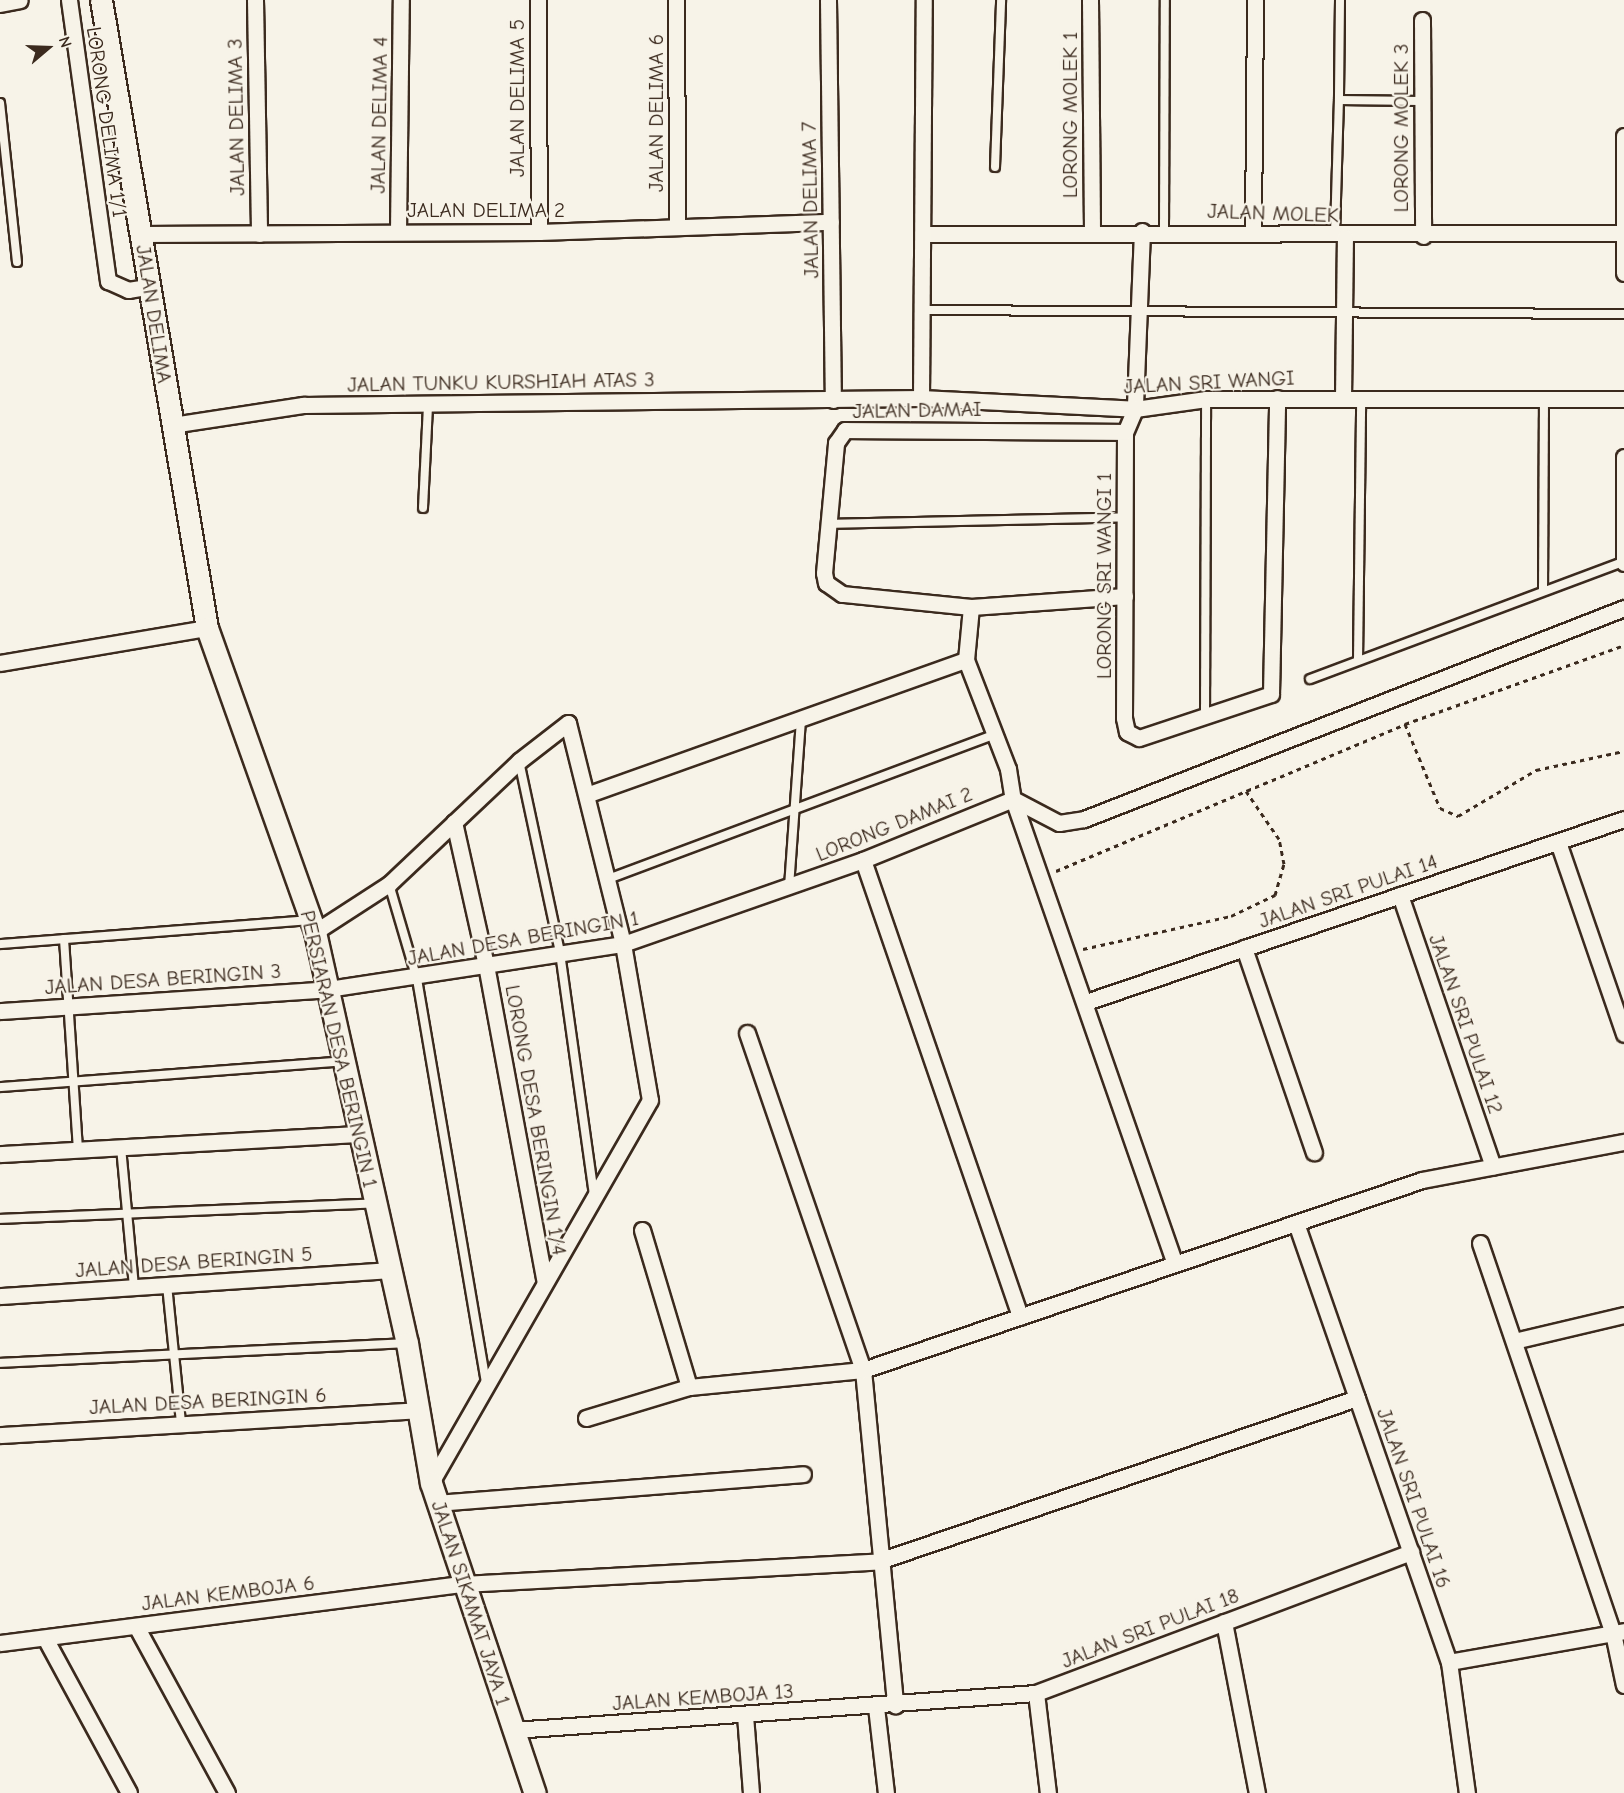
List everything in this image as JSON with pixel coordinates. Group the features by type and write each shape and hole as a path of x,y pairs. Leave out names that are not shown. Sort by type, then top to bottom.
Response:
{"main road":[{"name":"JALAN DELIMA","path":"101,0 141,234 146,287 207,628"},
{"name":"PERSIARAN DESA BERINGIN 1","path":"207,628 313,926 358,1134 391,1269 418,1410"},
{"name":"JALAN SIKAMAT JAYA 1","path":"418,1410 434,1493 461,1584 535,1793"}],"street":[{"path":"0,4 20,0"},
{"name":"LORONG DELIMA 1/1","path":"69,0 108,281 128,290 146,287"},
{"name":"JALAN DELIMA 3","path":"255,0 259,234"},
{"name":"JALAN DELIMA 4","path":"398,231 401,0"},
{"name":"JALAN DELIMA 5","path":"537,0 539,232"},
{"name":"JALAN DELIMA 6","path":"676,0 677,226"},
{"name":"JALAN DELIMA 7","path":"828,0 833,400"},
{"path":"921,398 924,0"},
{"name":"LORONG MOLEK 1","path":"1090,0 1092,230"},
{"path":"1253,232 1255,0"},
{"name":"LORONG MOLEK 3","path":"1422,20 1420,101 1423,236"},
{"path":"1624,136 1622,232 1624,273"},
{"name":"JALAN DELIMA 2","path":"141,234 539,232 831,222"},
{"name":"JALAN MOLEK","path":"924,234 1092,230 1253,232 1340,236 1622,232"},
{"path":"1135,409 1142,231"},
{"path":"1340,236 1346,315 1343,398"},
{"name":"JALAN SRI WANGI","path":"833,400 921,398 1135,409 1206,399 1624,399"},
{"path":"1204,717 1271,694 1277,398"},
{"name":"JALAN TUNKU KURSHIAH ATAS 3","path":"172,425 303,405 833,400"},
{"name":"LORONG SRI WANGI 1","path":"1135,409 1125,432 1127,517 1124,718 1127,732 1139,738 1204,717"},
{"name":"JALAN DAMAI","path":"1125,432 845,430 836,443 824,573 832,591 970,607 1125,596"},
{"path":"1623,563 1624,457"},
{"path":"970,607 966,660 994,735 1013,799 1043,876 1175,1264"},
{"path":"1013,799 1059,823 1084,819 1624,608"},
{"path":"0,663 207,628"},
{"path":"589,794 966,660"},
{"path":"313,926 389,884 519,761 568,723 589,794 623,945 650,1100 487,1385 434,1493 803,1474"},
{"name":"LORONG DAMAI 2","path":"789,887 863,860 1013,799"},
{"name":"JALAN SRI PULAI 14","path":"1086,1002 1624,819"},
{"name":"LORONG DESA BERINGIN 1/4","path":"454,822 486,965 545,1282"},
{"path":"1558,842 1624,1034"},
{"path":"863,860 1020,1317"},
{"name":"JALAN DESA BERINGIN 1","path":"328,989 417,979 486,965 623,945 789,887"},
{"name":"JALAN SRI PULAI 12","path":"1400,895 1493,1167"},
{"path":"1244,948 1314,1152"},
{"name":"JALAN DESA BERINGIN 3","path":"0,1011 328,989"},
{"path":"747,1033 863,1370 879,1561 896,1705"},
{"path":"0,1154 358,1134"},
{"path":"586,1418 689,1387 863,1370 1422,1180 1624,1143"},
{"name":"JALAN SRI PULAI 16","path":"1296,1223 1449,1662 1467,1793"},
{"path":"642,1230 689,1387"},
{"path":"1480,1243 1619,1632 1624,1685"},
{"name":"JALAN DESA BERINGIN 5","path":"0,1296 391,1269"},
{"path":"1514,1341 1624,1315"},
{"name":"JALAN KEMBOJA 6","path":"0,1643 461,1584 879,1561 1357,1398"},
{"name":"JALAN DESA BERINGIN 6","path":"0,1435 418,1410"},
{"name":"JALAN SRI PULAI 18","path":"896,1705 1036,1693 1411,1552"},
{"path":"1224,1622 1257,1793"},
{"path":"136,1626 227,1793"},
{"path":"1449,1662 1619,1632"},
{"path":"45,1638 129,1793"},
{"path":"1036,1693 1048,1793"},
{"name":"JALAN KEMBOJA 13","path":"513,1730 896,1705"},
{"path":"876,1707 886,1793"},
{"path":"745,1715 752,1793"}],"lane":[{"path":"995,167 1001,0"},
{"path":"1164,232 1165,0"},
{"path":"1340,0 1340,236"},
{"path":"1339,100 1420,101"},
{"path":"0,104 17,262"},
{"path":"923,310 1346,315 1624,314"},
{"path":"1359,660 1361,398"},
{"path":"1544,398 1544,591"},
{"path":"1204,717 1206,399"},
{"path":"423,508 428,404"},
{"path":"828,524 1127,517"},
{"path":"1310,679 1623,563"},
{"path":"789,887 797,807 801,719"},
{"path":"608,879 994,735"},
{"path":"519,761 560,953 594,1196"},
{"path":"389,884 417,979 487,1385"},
{"path":"0,944 313,926"},
{"path":"64,939 78,1150"},
{"path":"0,1087 344,1061"},
{"path":"121,1148 134,1287"},
{"path":"0,1219 375,1203"},
{"path":"167,1285 181,1424"},
{"path":"0,1363 407,1343"}],"path":[{"path":"1043,876 1405,724 1624,645"},
{"path":"1405,724 1440,808 1458,816 1536,770 1624,751"},
{"path":"1069,952 1231,916 1275,895 1284,864 1279,840 1246,791"}]}
